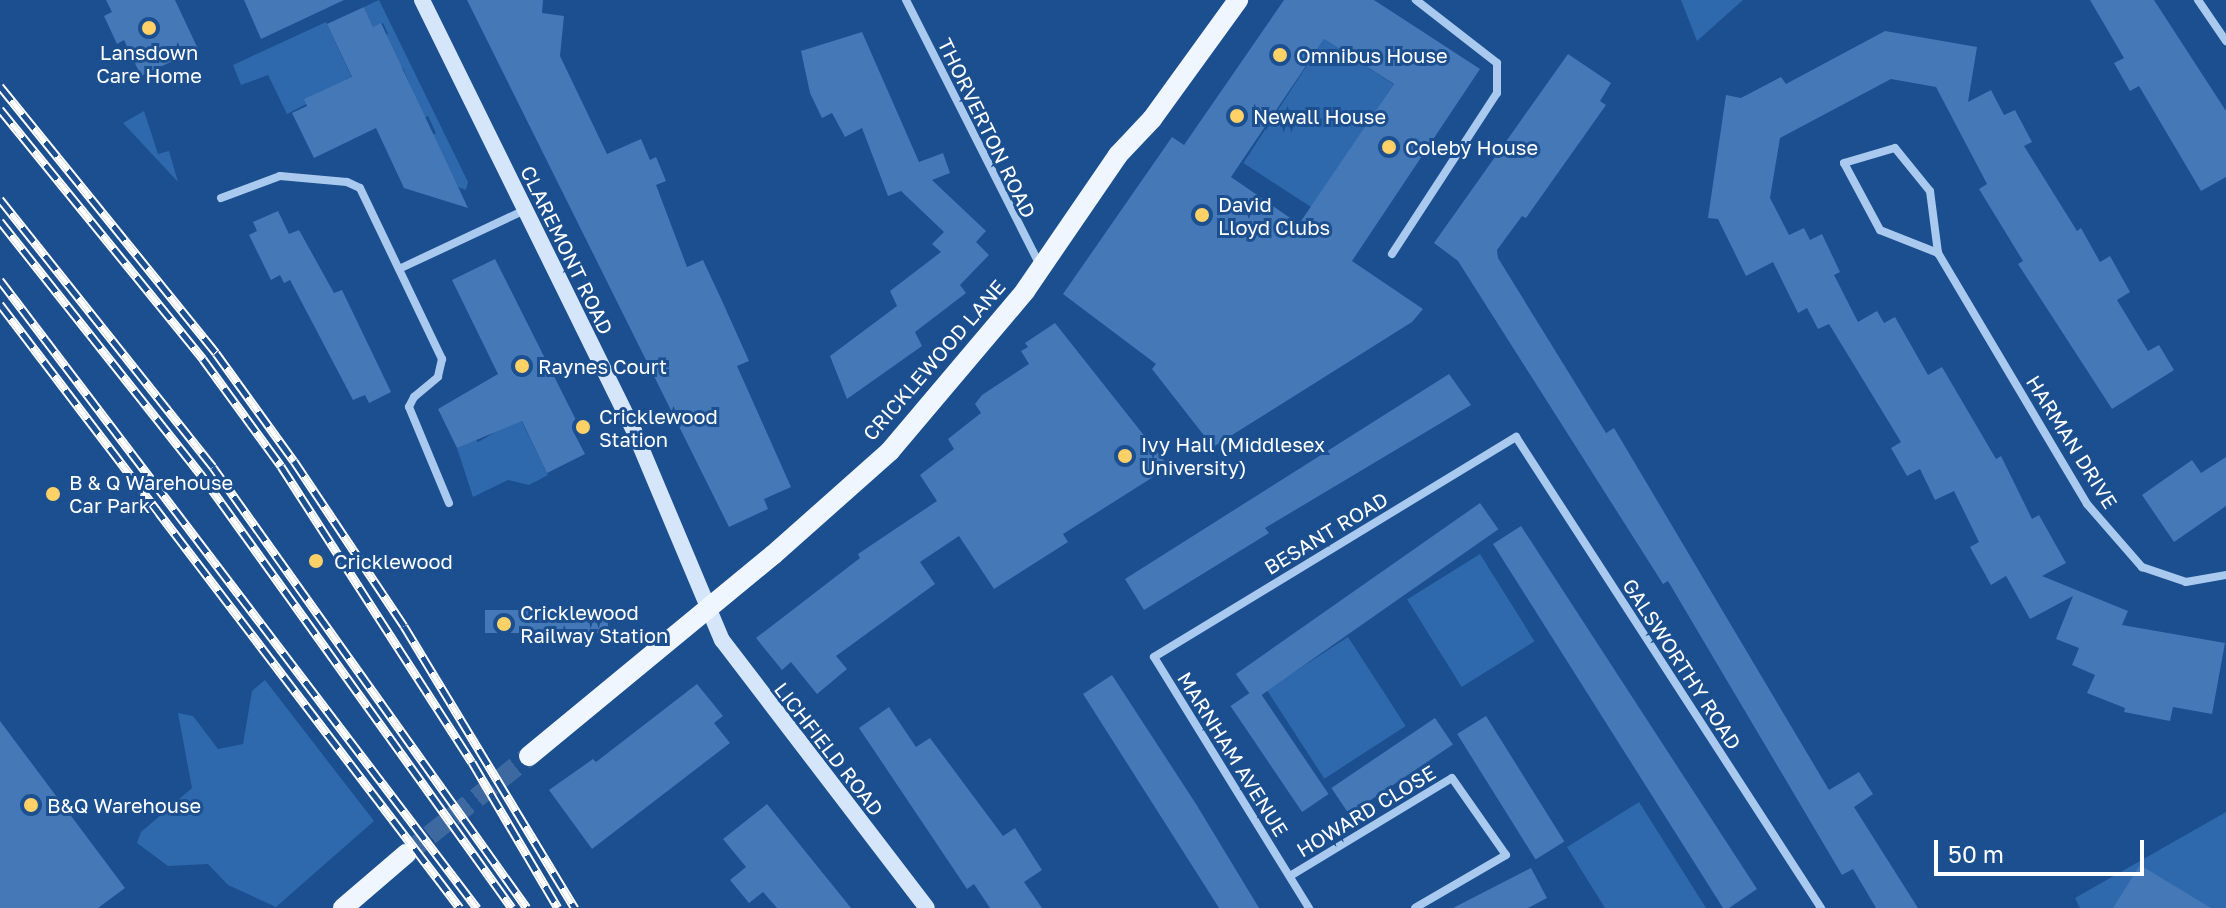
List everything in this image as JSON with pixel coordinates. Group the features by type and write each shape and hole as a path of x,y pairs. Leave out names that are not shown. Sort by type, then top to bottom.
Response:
{"main road":[{"name":"CRICKLEWOOD LANE","path":"529,756 706,610 890,451 1042,269 1118,155 1152,119 1238,0"},
{"path":"343,908 406,854"}],"street":[{"name":"CLAREMONT ROAD","path":"422,0 634,431 706,610"},
{"name":"THORVERTON ROAD","path":"906,0 1042,269"},
{"path":"1392,254 1497,93 1497,63 1416,0"},
{"path":"2198,0 2226,41"},
{"name":"HARMAN DRIVE","path":"1938,253 1880,230 1844,163 1895,148 1930,191 1938,253 2087,504 2142,567 2186,582 2226,575"},
{"path":"221,198 280,176 347,182 360,188 442,359 438,377 409,407 449,503"},
{"path":"399,269 525,210"},
{"name":"BESANT ROAD","path":"1154,657 1516,437"},
{"name":"GALSWORTHY ROAD","path":"1516,437 1821,908"},
{"name":"LICHFIELD ROAD","path":"706,610 735,662 927,908"},
{"name":"MARNHAM AVENUE","path":"1154,657 1309,908"},
{"name":"HOWARD CLOSE","path":"1290,876 1452,778 1506,855 1415,908"}],"shaded area":[{"path":"379,0 468,182 466,190 458,187 430,136 436,133 428,116 423,118 404,70 381,38 388,34 383,23 373,27 364,7"},
{"path":"1681,0 1743,0 1697,41"},
{"path":"326,22 353,80 287,114 268,75 241,85 233,65"},
{"path":"1324,39 1394,84 1313,208 1243,163"},
{"path":"144,111 158,154 169,151 178,182 123,123"},
{"path":"520,418 548,475 529,485 508,480 473,497 457,448 475,439 478,442"},
{"path":"1480,554 1535,641 1462,687 1407,600"},
{"path":"1348,637 1406,726 1324,779 1267,690"},
{"path":"265,680 374,821 276,907 228,885 208,864 168,866 137,843 141,832 192,788 178,713 193,716 218,749 243,744 252,691"},
{"path":"1639,802 1706,908 1605,908 1567,847"},
{"path":"2226,812 2226,908 2080,908 2075,898"}],"building":[{"name":"Lansdown Care Home","path":"106,0 175,0 198,49 141,76 124,40 117,44 104,16 112,12"},
{"name":"Lansdown Care Home","path":"244,0 344,0 261,39"},
{"path":"467,0 543,0 542,13 564,16 560,56 607,154 641,139 650,160 656,157 666,181 656,185 687,267 703,260 749,361 737,366 791,487 764,499 768,509 729,527"},
{"name":"David Lloyd Clubs","path":"1284,0 1374,0 1480,69 1352,261 1423,309 1412,322 1213,447 1152,369 1156,364 1063,294 1172,137 1184,145","holes":["1324,39 1394,84 1299,224 1231,177"]},
{"path":"2090,0 2154,0 2226,111 2226,177 2201,191 2139,86 2130,91 2114,63 2124,58"},
{"path":"364,7 373,27 381,23 468,208 404,188 376,128 314,158 292,113 307,106 304,99 352,77 327,24"},
{"path":"1885,31 1977,47 1968,102 1991,90 2004,115 2015,110 2032,142 2024,146 2077,231 2081,228 2100,262 2110,256 2130,292 2117,300 2148,351 2159,345 2174,370 2112,409 2018,264 2023,261 1979,189 1987,184 1936,87 1891,79 1780,138 1770,198 1789,235 1804,228 1810,240 1822,234 1840,272 1834,275 1858,322 1877,311 1884,323 1895,317 1928,375 1942,367 1996,459 2001,456 2032,519 2039,515 2066,563 2042,576 2128,611 2122,625 2225,643 2212,714 2173,707 2170,721 2124,712 2125,708 2087,693 2095,675 2072,665 2079,648 2056,639 2073,596 2030,619 2006,576 1991,585 1970,547 1979,542 1954,491 1935,500 1920,469 1907,476 1891,448 1901,442 1829,324 1818,329 1807,308 1798,313 1773,262 1746,276 1718,219 1708,218 1726,95 1741,98 1781,77 1786,84"},
{"path":"862,32 919,162 943,153 950,173 932,180 986,231 976,242 989,255 960,285 966,293 915,332 922,346 847,399 830,356 897,306 890,291 941,252 932,244 944,232 901,191 888,196 862,128 845,137 832,113 822,118 810,93 801,51"},
{"path":"1568,54 1611,83 1600,101 1606,105 1526,218 1522,216 1497,250 1498,258 1606,433 1614,428 1829,790 1859,772 1873,794 1854,807 1918,908 1876,908 1853,869 1842,875 1668,581 1663,584 1458,261 1434,243"},
{"path":"278,211 289,234 299,230 334,293 342,290 391,392 369,403 365,395 353,400 290,280 284,283 280,275 271,280 249,235 257,231 253,222"},
{"name":"Raynes Court","path":"495,259 581,430 574,433 585,454 547,473 522,421 457,448 438,409 498,374 452,280"},
{"path":"1055,323 1169,467 1063,534 1068,542 994,589 959,536 920,562 935,584 836,656 847,669 817,694 791,662 782,670 756,638 860,558 858,554 937,501 920,475 954,449 948,439 981,413 975,404 982,395 1029,364 1021,351 1028,347 1025,343"},
{"path":"1449,374 1471,405 1265,528 1269,533 1144,610 1125,579"},
{"path":"2226,457 2226,506 2174,542 2142,495 2192,460 2201,473"},
{"path":"1480,503 1498,529 1254,700 1236,674"},
{"path":"1521,526 1757,889 1729,908 1723,908 1493,544"},
{"path":"485,610 608,610 608,633 485,633"},
{"path":"1112,675 1259,908 1219,908 1083,694"},
{"path":"697,684 723,716 714,723 730,743 592,849 549,790 593,759 596,762"},
{"path":"1257,688 1329,794 1302,812 1230,706"},
{"path":"889,707 916,747 930,738 1003,836 1015,828 1042,870 1024,882 1042,908 990,908 974,884 967,889 859,728"},
{"path":"1486,716 1564,842 1536,860 1457,734"},
{"path":"1435,718 1453,745 1349,814 1331,788"},
{"name":"B&Q Warehouse","path":"0,721 125,888 98,908 0,908"},
{"path":"767,804 851,908 777,908 763,892 749,903 730,880 746,867 723,839"},
{"path":"2140,865 2211,908 2113,908"},
{"path":"1531,868 1547,898 1528,908 1453,908"}],"tunnel":[{"path":"406,854 529,756"}],"railway":[{"path":"0,86 216,353 294,461 404,626 575,908"},
{"path":"0,109 203,359 281,466 472,762 558,908"},
{"path":"0,199 213,467 527,908"},
{"path":"0,221 200,473 512,908"},
{"path":"0,280 477,908"},
{"path":"0,304 460,908"}],"place":[{"name":"Lansdown Care Home","path":"149,28"},
{"name":"Omnibus House","path":"1280,55"},
{"name":"Newall House","path":"1237,116"},
{"name":"Coleby House","path":"1389,147"},
{"name":"David Lloyd Clubs","path":"1202,215"},
{"name":"Raynes Court","path":"522,366"},
{"name":"Cricklewood Station","path":"583,427"},
{"name":"Ivy Hall (Middlesex University)","path":"1125,456"},
{"name":"B & Q Warehouse Car Park","path":"53,494"},
{"name":"Cricklewood","path":"316,561"},
{"name":"Cricklewood Railway Station","path":"504,624"},
{"name":"B&Q Warehouse","path":"31,805"}]}
